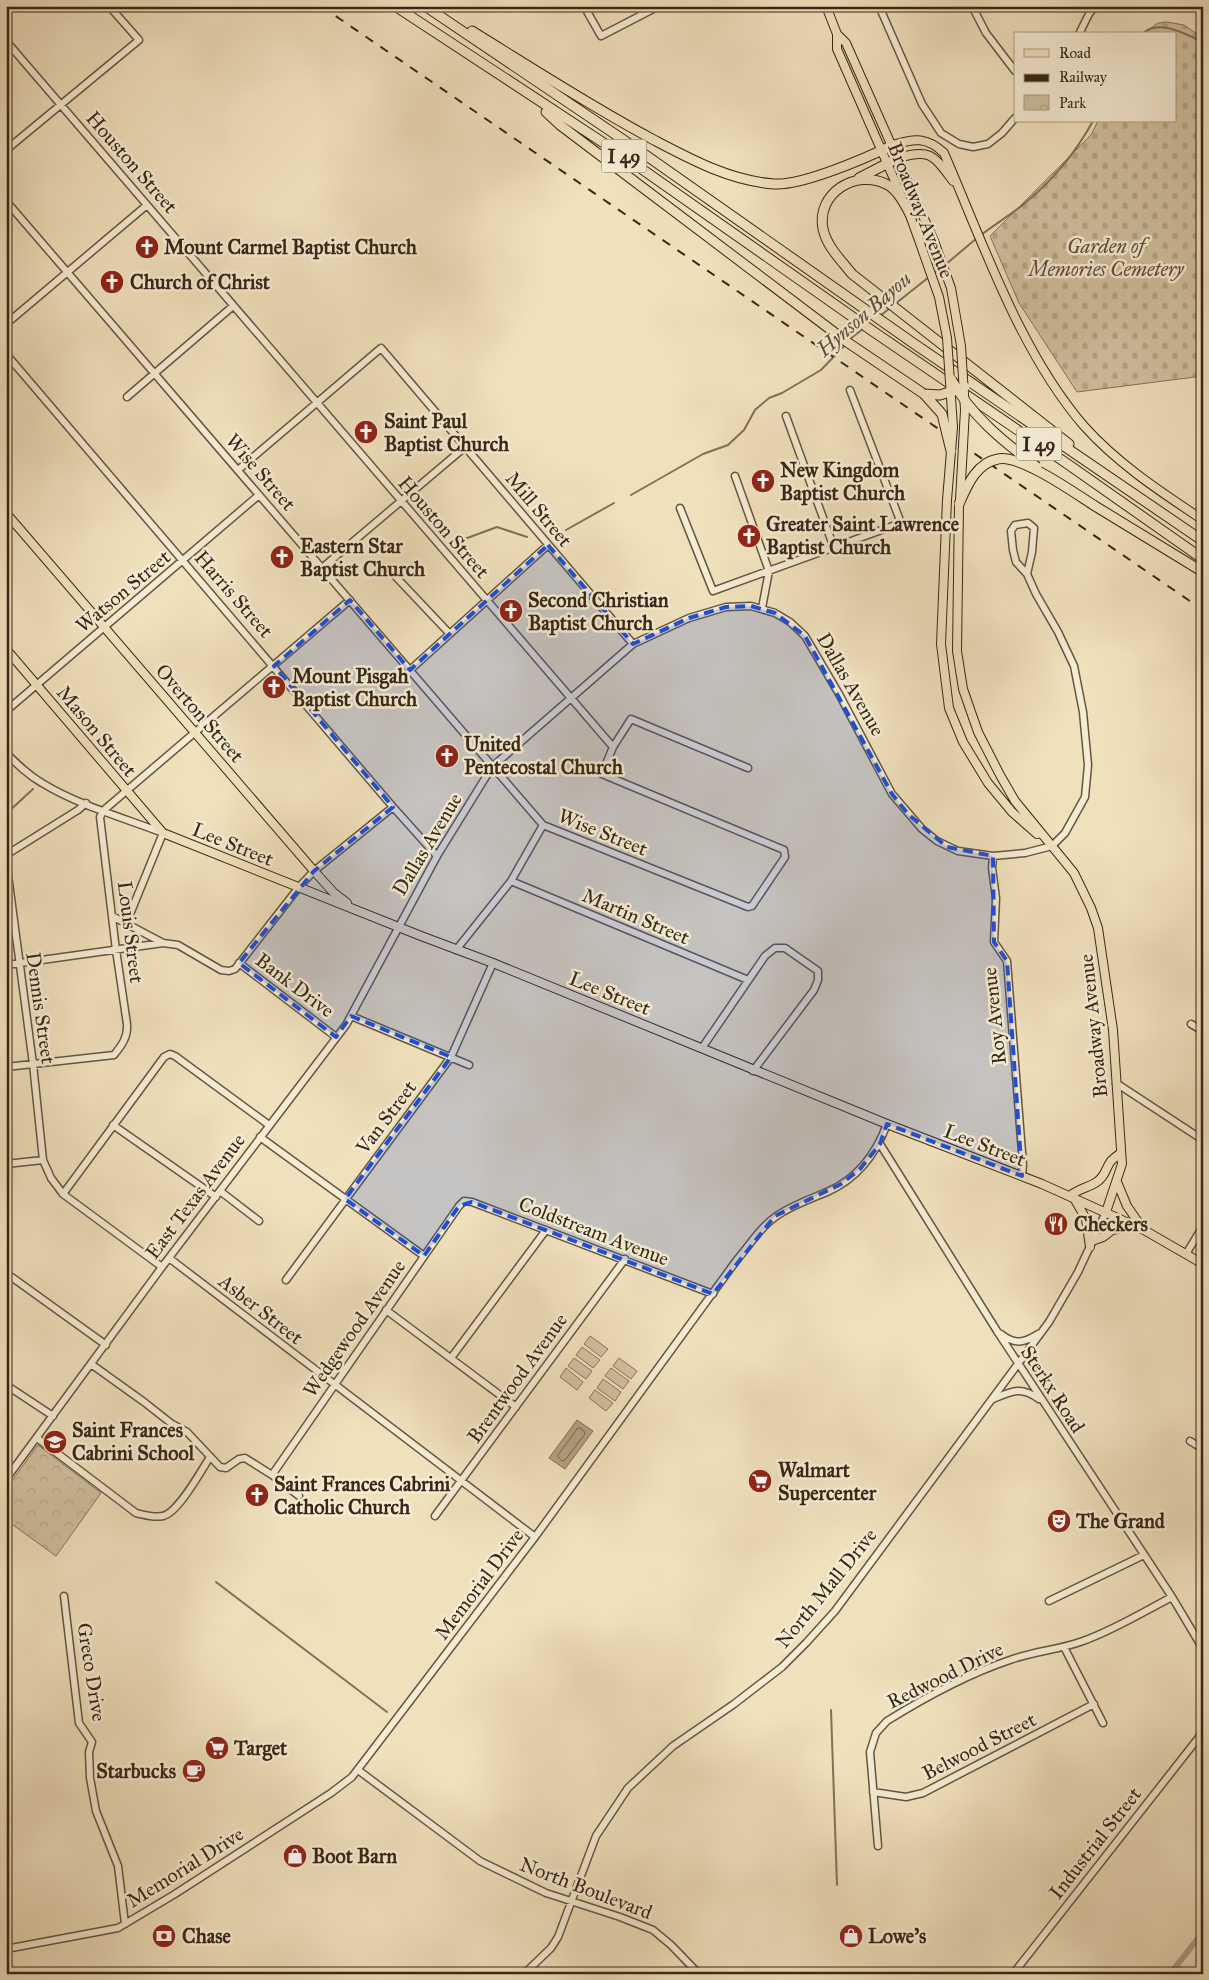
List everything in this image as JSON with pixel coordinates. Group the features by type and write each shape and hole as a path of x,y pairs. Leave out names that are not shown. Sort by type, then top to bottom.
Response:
{"highway":[{"name":"I 49","path":"395,6 532,98 619,153 1203,559"},
{"name":"I 49","path":"425,6 637,149 858,305 1203,541"},
{"path":"431,6 620,122 712,169 745,180 776,184 797,182 893,145"},
{"path":"532,98 560,125 847,342 924,394 942,414 951,451"},
{"path":"898,158 841,186 829,196 823,216 823,229 831,249 852,274 899,309 1120,485"},
{"path":"854,180 866,178 887,184 901,198 910,214"},
{"path":"951,379 974,413 998,436 1053,479 1203,572"},
{"path":"924,394 940,395 958,390"},
{"path":"959,504 968,483 979,469 997,459 1010,459 1053,479"}],"main road":[{"name":"Broadway Avenue","path":"826,6 837,34 837,49 886,165 910,214 939,297 947,338 951,379"},
{"name":"Broadway Avenue","path":"837,34 846,43 893,145 934,241 951,288 961,346 947,500 941,644 949,708 964,742 988,783 1012,812 1052,846"},
{"path":"858,98 868,92"},
{"path":"893,145 906,141 922,140 934,144 944,153 985,249 1036,357 1066,403 1084,426 1119,460 1156,489 1203,520"},
{"path":"898,158 916,152 928,154 941,165 962,195"},
{"name":"Broadway Avenue","path":"965,402 964,454 959,504 957,651 963,689 978,732 1000,775 1015,801 1074,874 1091,908 1098,928 1113,1030 1122,1164 1106,1212"},
{"name":"Overton Street","path":"6,513 314,871 340,898 380,920"},
{"name":"Mason Street","path":"6,649 163,833"},
{"name":"Lee Street","path":"163,833 493,963 702,1048 753,1071 1022,1176 1144,1230 1203,1264"},
{"path":"1121,1153 1110,1162 1106,1173 1099,1180 1090,1186 1077,1190 1072,1197 1086,1219 1091,1244 1112,1230 1135,1226"},
{"path":"1116,1181 1127,1206 1144,1230"}],"street":[{"path":"6,150 139,40 109,6"},
{"path":"584,6 601,36 659,6"},
{"path":"879,6 922,104 942,132 959,144 973,147 988,144 1002,133 1014,119"},
{"path":"1080,32 1095,6"},
{"path":"974,7 986,33 1014,70"},
{"name":"Houston Street","path":"6,41 613,747"},
{"name":"Wise Street","path":"6,201 543,825 748,908 752,906 785,857 784,850 602,774 613,747"},
{"path":"6,324 146,205"},
{"path":"127,397 233,306"},
{"name":"Mill Street","path":"316,402 381,348 633,644"},
{"name":"Harris Street","path":"6,354 437,856"},
{"path":"680,508 713,591 901,523 850,390"},
{"path":"238,470 316,402"},
{"path":"786,416 834,548"},
{"path":"322,568 465,447"},
{"path":"735,476 769,571 762,608"},
{"name":"Watson Street","path":"6,711 259,495"},
{"path":"1027,574 1034,540 1034,528 1028,523 1015,525 1011,530 1013,550 1016,562 1027,574 1074,666 1083,712 1088,765 1085,797 1065,833 1052,846"},
{"path":"410,670 548,545"},
{"path":"396,577 449,633"},
{"path":"104,810 350,600"},
{"name":"Dallas Avenue","path":"397,926 437,856 492,767 633,644 706,613 726,607 751,606 762,608 790,622 805,636 840,694 892,794 922,829 936,841 958,851 993,856 1025,853 1052,846"},
{"path":"613,747 631,719 748,768"},
{"name":"Lee Street","path":"6,753 42,783 86,804 163,833"},
{"path":"6,855 86,804"},
{"name":"Bank Drive","path":"336,1037 239,962 314,871 393,806"},
{"name":"Louis Street","path":"33,1064 114,1055 128,1034 100,817 104,810"},
{"path":"456,950 511,881 543,825"},
{"path":"126,924 163,833"},
{"name":"Roy Avenue","path":"993,856 992,868 996,898 994,942 1007,961 1024,1165 1022,1176"},
{"name":"Dennis Street","path":"6,860 33,1064 42,1160"},
{"name":"Martin Street","path":"511,881 748,980"},
{"path":"112,916 163,943"},
{"name":"East Texas Avenue","path":"6,1479 162,1267 351,1016 397,926"},
{"path":"6,965 163,943 178,945 221,970 229,971 235,969 239,962"},
{"path":"702,1048 765,956 775,948 785,948 818,971 818,980 814,990 753,1071"},
{"name":"Van Street","path":"286,1280 451,1057 493,963"},
{"path":"351,1016 469,1065"},
{"path":"1191,1024 1203,1031"},
{"path":"63,1194 164,1057 170,1054 269,1125"},
{"path":"6,1067 33,1064"},
{"path":"1116,1083 1203,1140"},
{"name":"Memorial Drive","path":"6,1949 106,1931 126,1924 176,1894 332,1793 358,1770 535,1537 736,1261 775,1216 795,1204 829,1191 860,1169 880,1144 887,1124"},
{"path":"113,1125 259,1221"},
{"path":"260,1137 424,1256"},
{"name":"Sterkx Road","path":"880,1144 1018,1364 1172,1597 1203,1649"},
{"path":"6,1164 42,1160 51,1178 63,1194 162,1267"},
{"name":"Coldstream Avenue","path":"464,1201 472,1202 625,1259 713,1294"},
{"name":"Wedgewood Avenue","path":"272,1475 464,1201"},
{"name":"North Mall Drive","path":"524,1974 550,1948 558,1937 596,1836 628,1788 673,1746 734,1704 782,1667 835,1611 1042,1332 1078,1272 1106,1212"},
{"path":"1186,1254 1203,1226"},
{"path":"451,1358 546,1230"},
{"name":"Asber Street","path":"169,1258 334,1386 535,1537"},
{"name":"Brentwood Avenue","path":"435,1516 625,1259"},
{"path":"6,1273 106,1345"},
{"path":"386,1310 516,1407"},
{"path":"997,1331 1009,1340 1018,1342 1026,1342 1042,1332"},
{"path":"92,1364 172,1424 187,1432 220,1467 226,1468 239,1459 245,1458 272,1475 299,1496"},
{"path":"6,1385 53,1416"},
{"path":"992,1400 1019,1390 1029,1392 1044,1402"},
{"path":"37,1438 136,1513 153,1517 165,1516 175,1508 210,1457"},
{"path":"1190,1441 1203,1449"},
{"path":"1049,1601 1144,1555"},
{"name":"Greco Drive","path":"64,1596 79,1723 92,1742 89,1752 90,1778 96,1811 118,1866 126,1924"},
{"name":"Redwood Drive","path":"878,1846 870,1752 876,1733 887,1721 973,1674 1035,1652 1064,1647 1098,1636 1172,1597"},
{"path":"1064,1647 1103,1724"},
{"name":"Belwood Street","path":"873,1792 906,1796 923,1793 1094,1704"},
{"name":"Industrial Street","path":"1013,1974 1203,1732"},
{"name":"North Boulevard","path":"358,1770 480,1861 546,1893 620,1916 653,1930 671,1945 699,1974"}],"highlighted area":[{"path":"548,545 633,644 689,618 726,607 751,606 775,613 805,636 892,794 908,814 947,847 993,856 994,942 1007,961 1022,1176 887,1124 880,1144 860,1169 841,1184 775,1216 713,1294 472,1202 459,1206 424,1256 345,1199 451,1057 351,1016 336,1037 239,963 314,871 393,807 274,666 350,600 410,670"}],"green space":[{"name":"Garden of Memories Cemetery","path":"1167,22 1184,25 1203,38 1203,376 1077,392 1019,303 990,236 1091,135 1098,122 1176,122 1176,32 1146,32 1158,23"},
{"path":"590,1336 608,1349 601,1357 584,1344"},
{"path":"582,1347 600,1360 593,1368 576,1355"},
{"path":"574,1358 592,1371 586,1379 568,1366"},
{"path":"619,1358 637,1371 631,1379 613,1366"},
{"path":"566,1368 583,1382 577,1390 560,1377"},
{"path":"611,1368 629,1381 623,1389 605,1376"},
{"path":"603,1379 621,1392 615,1401 597,1388"},
{"path":"595,1390 613,1403 606,1411 589,1398"},
{"path":"38,1445 101,1493 56,1556 6,1520 6,1489"}],"water":[{"path":"577,1420 593,1431 565,1469 549,1458"}],"waterway":[{"name":"Hynson Bayou","path":"1144,32 1148,29 1164,27 1203,42"},
{"name":"Hynson Bayou","path":"981,235 1020,207 1054,176 1071,155 1092,122"},
{"name":"Hynson Bayou","path":"945,265 977,238"},
{"name":"Hynson Bayou","path":"932,274 941,268"},
{"name":"Hynson Bayou","path":"895,304 929,277"},
{"name":"Hynson Bayou","path":"880,316 890,308"},
{"name":"Hynson Bayou","path":"850,339 864,328"},
{"name":"Hynson Bayou","path":"631,495 703,454 728,445 744,430 755,410 769,398 782,393 821,370 845,345"},
{"name":"Hynson Bayou","path":"566,530 614,503"},
{"name":"Hynson Bayou","path":"451,544 497,527 527,537"},
{"name":"Hynson Bayou","path":"6,814 33,789"},
{"path":"216,1582 387,1712"},
{"path":"831,1710 837,1885"},
{"path":"1170,1974 1203,1932"}],"railway":[{"path":"321,6 1203,610"}],"place":[{"name":"Mount Carmel Baptist Church","path":"147,247"},
{"name":"Church of Christ","path":"112,282"},
{"name":"Saint Paul Baptist Church","path":"366,432"},
{"name":"New Kingdom Baptist Church","path":"763,481"},
{"name":"Greater Saint Lawrence Baptist Church","path":"749,536"},
{"name":"Eastern Star Baptist Church","path":"282,557"},
{"name":"Second Christian Baptist Church","path":"511,611"},
{"name":"Mount Pisgah Baptist Church","path":"274,687"},
{"name":"United Pentecostal Church","path":"447,756"},
{"name":"Checkers","path":"1056,1224"},
{"name":"Saint Frances Cabrini School","path":"55,1442"},
{"name":"Walmart Supercenter","path":"760,1481"},
{"name":"Saint Frances Cabrini Catholic Church","path":"257,1495"},
{"name":"The Grand","path":"1059,1521"},
{"name":"Target","path":"217,1748"},
{"name":"Starbucks","path":"194,1771"},
{"name":"Boot Barn","path":"295,1856"},
{"name":"Chase","path":"164,1936"},
{"name":"Lowe's","path":"851,1936"}]}
